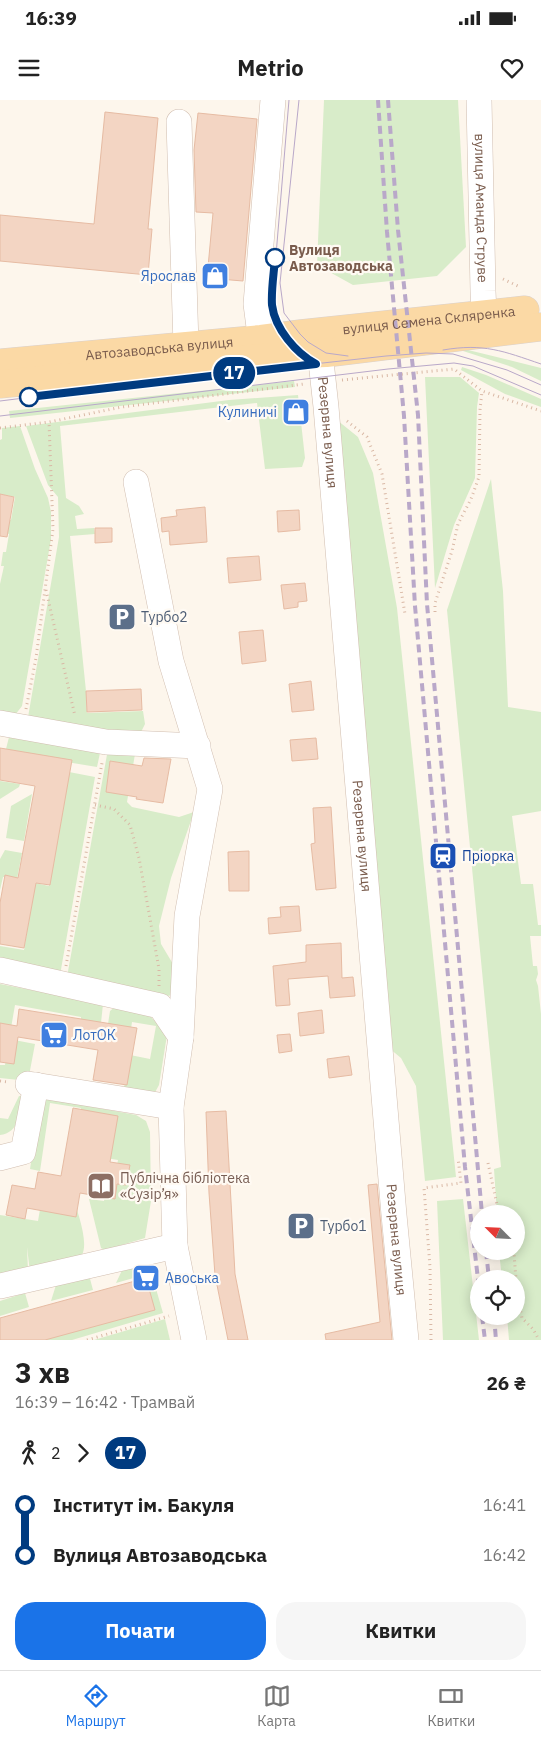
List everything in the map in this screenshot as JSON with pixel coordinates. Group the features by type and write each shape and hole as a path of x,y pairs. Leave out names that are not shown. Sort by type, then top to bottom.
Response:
{"main road":[{"name":"вулиця Семена Скляренка","path":"322,346 484,314 541,308"},
{"name":"вулиця Семена Скляренка","path":"322,346 541,327"},
{"name":"Автозаводська вулиця","path":"0,363 186,345 262,348 322,346"},
{"name":"Автозаводська вулиця","path":"0,384 262,348"}],"street":[{"path":"262,348 256,304 273,100"},
{"name":"вулиця Аманда Струве","path":"479,100 484,314"},
{"path":"179,122 186,345"},
{"name":"Резервна вулиця","path":"322,346 323,381 406,1340"},
{"path":"136,482 171,661 210,789 187,916 181,1037 171,1107 175,1246 194,1340"},
{"path":"12,725 106,742 198,746"},
{"path":"0,970 160,1006 181,1037"},
{"path":"0,1158 23,1152 32,1085 171,1107"},
{"path":"0,1286 175,1246"}],"path":[{"path":"0,428 49,422 122,407 323,381 454,369 482,391 541,411"},
{"path":"435,612 435,603 452,551 458,524 480,477 480,410 482,391"},
{"path":"326,407 355,426 367,438 382,474 404,614"},
{"path":"12,725 36,658 53,529 49,422"},
{"path":"45,587 80,738"},
{"path":"63,983 106,742"},
{"path":"95,805 114,809 130,825 139,858 159,969 160,1006"},
{"path":"431,1340 430,1267 424,1188 461,1183 458,1158"},
{"path":"488,1163 497,1205"},
{"path":"87,1340 174,1315"},
{"path":"525,1321 533,1329 539,1340"}],"green space":[{"path":"324,100 458,100 466,247 437,276 353,285 317,265"},
{"path":"464,349 541,368 541,381 512,367 463,351"},
{"path":"462,367 486,375 541,399 541,407 505,394 461,370"},
{"path":"425,377 460,377 479,393 475,478 454,525 435,588"},
{"path":"294,381 295,387 10,418 9,411"},
{"path":"298,395 305,458 302,467 265,469 257,403 60,426 66,498 79,506 84,514 75,516 77,529 94,528 95,534 70,536 87,713 143,711 145,724 139,736 27,723 59,537 58,497 48,485 26,426 229,400"},
{"path":"332,416 358,437 373,473 397,608 456,1177 425,1181 416,1086 401,1058 389,1048"},
{"path":"20,426 35,469 48,498 51,512 51,539 22,706 15,715 0,713 0,584 4,566 1,566 9,534 6,533 8,520 11,520 15,497 0,494 0,440 2,439 2,428"},
{"path":"491,479 503,591 508,707 541,712 541,811 512,816 521,884 533,884 538,925 541,925 541,936 530,936 533,966 537,966 538,974 536,980 541,1014 541,1340 509,1340 508,1325 525,1325 525,1270 501,1270 500,1260 525,1260 525,1205 496,1205 494,1169 501,1167 447,610"},
{"path":"9,737 100,753 97,767 24,755 24,752 6,749"},
{"path":"108,749 135,754 127,802 132,807 179,817 194,812 171,878 159,926 161,944 176,969 174,995 167,996 67,977"},
{"path":"69,772 95,777 60,975 0,964 0,946 24,950 35,883 49,886"},
{"path":"0,781 20,784 19,787 0,799"},
{"path":"32,794 24,841 6,838 11,806"},
{"path":"5,850 22,853 17,879 3,877 0,890 0,859"},
{"path":"0,984 103,1004 101,1023 81,1020 81,1017 15,1005 11,1028 0,1026"},
{"path":"116,1006 144,1009 167,1035 159,1085 153,1096 123,1092 126,1078 125,1054 150,1059 156,1026 132,1022 131,1029 108,1024 110,1011"},
{"path":"9,1039 35,1044 28,1081 0,1078 0,1065 5,1065"},
{"path":"19,1096 25,1097 18,1121 11,1130 0,1135 0,1118 8,1119"},
{"path":"44,1098 136,1115 146,1121 150,1132 151,1201 145,1238 105,1250 101,1248 89,1199 104,1201 106,1186 113,1187 118,1160 75,1153 81,1108 50,1103 40,1171 30,1169 40,1106"},
{"path":"43,1192 73,1196 83,1234 84,1249 82,1255 30,1272 27,1247 28,1271 0,1279 0,1215 38,1221"},
{"path":"463,1199 471,1270 470,1325 477,1325 479,1340 443,1340 437,1201"},
{"path":"145,1262 150,1268 163,1313 72,1340 38,1340 146,1309 137,1277 116,1283 125,1264"},
{"path":"89,1275 93,1290 51,1301 56,1285"},
{"path":"25,1293 29,1307 0,1316 0,1301"},
{"path":"165,1319 170,1340 94,1340"}],"building":[{"path":"105,112 158,118 148,229 152,229 148,275 0,261 0,215 94,224"},
{"path":"198,113 257,119 243,281 207,278 213,213 196,212 194,150"},
{"path":"0,494 14,497 7,537 0,536"},
{"path":"205,507 207,542 170,545 169,531 162,532 161,518 177,516 176,510"},
{"path":"299,510 300,530 278,532 277,511"},
{"path":"95,528 112,528 112,542 95,543"},
{"path":"259,556 261,580 229,583 227,558"},
{"path":"305,583 307,601 298,602 298,607 284,609 281,585"},
{"path":"263,630 266,661 242,664 239,632"},
{"path":"311,681 314,710 292,712 289,684"},
{"path":"141,689 142,710 87,712 86,691"},
{"path":"316,738 318,759 292,761 290,740"},
{"path":"0,748 72,760 50,885 36,883 24,948 0,944 0,903 5,875 18,878 35,786 0,780"},
{"path":"144,758 171,759 163,803 106,792 110,761 142,766"},
{"path":"331,807 336,888 316,890 311,844 315,843 313,808"},
{"path":"249,851 249,891 229,891 228,852"},
{"path":"299,906 301,931 269,934 268,918 281,917 280,907"},
{"path":"341,943 342,978 353,977 355,996 330,998 328,976 288,979 290,1005 276,1006 273,966 306,962 306,945"},
{"path":"19,1009 137,1028 127,1085 93,1080 98,1050 18,1037 14,1064 0,1062 0,1023 17,1026"},
{"path":"322,1010 324,1033 300,1036 298,1013"},
{"path":"290,1034 292,1051 279,1053 277,1035"},
{"path":"349,1056 352,1075 329,1078 327,1059"},
{"path":"73,1108 118,1116 110,1162 130,1165 126,1185 117,1184 115,1199 80,1193 76,1217 27,1208 25,1219 6,1215 12,1185 35,1189 38,1172 61,1176"},
{"path":"226,1111 235,1274 248,1340 228,1340 215,1275 206,1112"},
{"path":"377,1184 392,1340 326,1340 325,1334 380,1322 368,1185"},
{"path":"146,1278 155,1310 45,1340 0,1340 0,1318"}],"tram line":[{"path":"289,100 272,303 282,331 301,353 317,364"},
{"path":"299,100 280,283 284,313 308,342 326,353 348,356"},
{"name":"17","path":"29,397 316,364 295,347 281,329 274,314 272,304 275,258"},
{"path":"443,350 470,347 482,348 515,355 541,364"},
{"path":"0,401 169,380 426,353 453,354 507,370 541,385"},
{"path":"0,416 388,369 454,363 473,366 541,395"}],"railway":[{"path":"378,100 387,232 404,416 415,606 465,1167 477,1270"},
{"path":"388,100 398,230 418,415 427,604 481,1205"},
{"path":"487,1260 488,1270"},
{"path":"483,1325 485,1340"},
{"path":"495,1325 496,1340"}],"place":[{"name":"Вулиця Автозаводська","path":"275,258"},
{"name":"Ярослав","path":"215,276"},
{"name":"Кулиничі","path":"296,412"},
{"name":"Турбо2","path":"122,617"},
{"name":"Пріорка","path":"443,856"},
{"name":"ЛотОК","path":"54,1035"},
{"name":"Публічна бібліотека «Сузір’я»","path":"101,1186"},
{"name":"Турбо1","path":"301,1226"},
{"name":"Авоська","path":"146,1278"}]}
